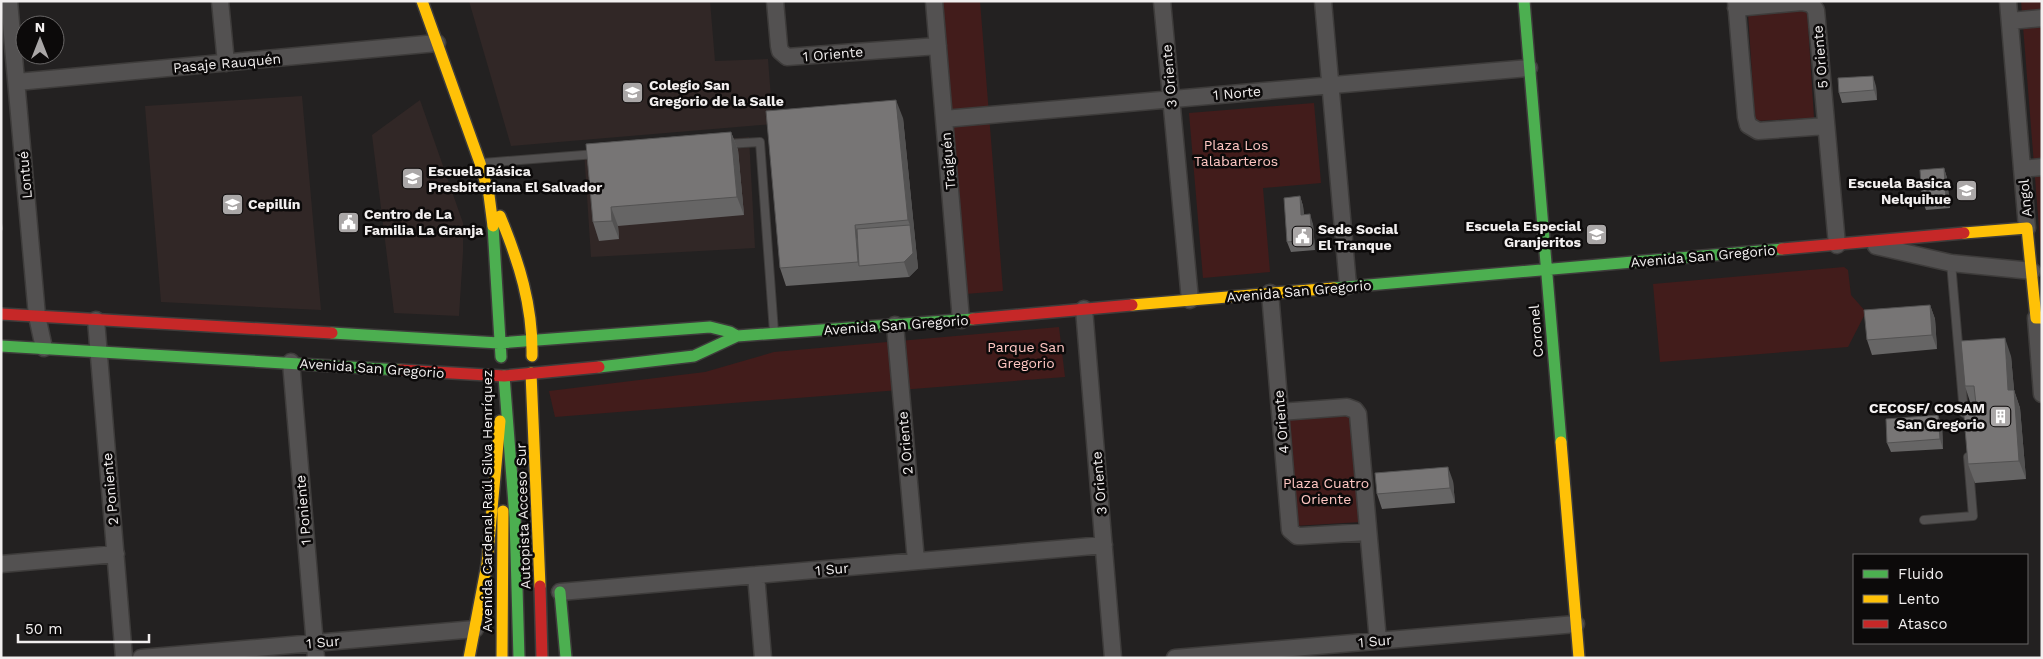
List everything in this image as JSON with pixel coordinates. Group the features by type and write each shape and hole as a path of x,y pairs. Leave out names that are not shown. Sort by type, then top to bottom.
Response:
{"main road":[{"name":"Avenida Cardenal Raúl Silva Henríquez","path":"422,1 480,163 489,195 496,246 499,343 504,376 502,658"},
{"name":"Coronel","path":"1524,1 1579,658"},
{"name":"Avenida Cardenal Raúl Silva Henríquez","path":"489,195 509,236 525,282 531,308 533,340 532,373"},
{"name":"Avenida San Gregorio","path":"1,346 504,376 687,358 704,353 737,336 961,320 2027,228"},
{"name":"Angol","path":"2027,228 2039,318"},
{"name":"Avenida San Gregorio","path":"1,314 499,343 710,327 730,332 737,336"},
{"name":"Autopista Acceso Sur","path":"532,373 540,553 542,658"},
{"name":"Avenida Cardenal Raúl Silva Henríquez","path":"468,658 483,590 490,538 504,376"},
{"name":"Autopista Acceso Sur","path":"504,376 514,488 519,658"},
{"path":"535,445 549,512"},
{"path":"560,588 566,658"}],"street":[{"name":"Lontué","path":"9,1 37,316 44,348"},
{"path":"220,1 226,63"},
{"name":"1 Oriente","path":"775,1 778,46 780,51 787,57 938,46"},
{"name":"Traiguén","path":"934,1 961,320"},
{"name":"3 Oriente","path":"1162,1 1190,300"},
{"path":"1323,1 1348,286"},
{"name":"Angol","path":"2008,1 2027,228"},
{"name":"5 Oriente","path":"1826,126 1758,131 1748,125 1736,4 1807,2 1814,7 1826,126 1837,245"},
{"path":"2010,21 2042,18"},
{"name":"Pasaje Rauquén","path":"16,82 437,43"},
{"name":"1 Norte","path":"944,119 1529,68"},
{"path":"2022,169 2042,167"},
{"path":"1949,235 1951,263"},
{"name":"Avenida San Gregorio","path":"1861,242 1951,263 2032,271"},
{"name":"4 Oriente","path":"1270,293 1290,530 1297,536 1368,532"},
{"name":"3 Oriente","path":"1084,309 1113,658"},
{"name":"Angol","path":"2039,318 2042,394"},
{"name":"2 Poniente","path":"96,320 124,658"},
{"name":"2 Oriente","path":"895,325 916,561"},
{"name":"1 Poniente","path":"291,362 315,650"},
{"path":"1280,412 1347,408 1355,410 1358,418 1378,641"},
{"name":"1 Sur","path":"560,588 756,575 1104,545"},
{"path":"1,564 116,554"},
{"path":"756,575 763,658"},
{"name":"1 Sur","path":"1175,658 1300,653 1378,641 1576,624"},
{"name":"1 Sur","path":"141,658 315,650 475,629"}],"lane":[{"path":"721,145 760,142 774,334"},
{"path":"480,163 604,153"},
{"path":"1951,263 1965,426"},
{"path":"1924,520 1973,516 1967,446"}],"shaded area":[{"name":"Colegio San Gregorio de la Salle","path":"469,1 710,1 715,61 768,59 773,124 511,146"},
{"name":"Cepillín","path":"302,96 321,310 161,302 145,106"},
{"name":"Escuela Básica Presbiteriana El Salvador","path":"420,100 463,223 459,316 394,313 372,135"},
{"path":"749,137 755,248 591,257 584,150"}],"green space":[{"path":"942,1 980,1 1003,291 965,294"},
{"path":"2021,1 2042,1 2042,266"},
{"path":"1807,9 1814,118 1755,121 1748,13"},
{"name":"Plaza Los Talabarteros","path":"1314,103 1321,183 1263,188 1270,272 1203,278 1189,113"},
{"path":"1844,267 1848,270 1851,295 1866,312 1848,347 1660,362 1653,284"},
{"name":"Parque San Gregorio","path":"1059,327 1065,377 555,417 549,391 705,372 774,352"},
{"name":"Plaza Cuatro Oriente","path":"1346,412 1352,418 1361,522 1294,526 1288,416"}],"building":[{"path":"1873,76 1874,90 1839,93 1838,78"},
{"path":"896,100 908,220 855,225 858,262 780,268 766,111"},
{"path":"731,132 737,197 611,207 612,221 593,222 586,144"},
{"path":"1944,168 1946,199 1922,200 1920,170"},
{"name":"Sede Social El Tranque","path":"1300,196 1301,215 1310,214 1312,240 1287,242 1284,198"},
{"path":"910,225 913,253 904,262 859,266 857,229"},
{"path":"1930,305 1932,335 1867,340 1864,310"},
{"name":"CECOSF/ COSAM San Gregorio","path":"2005,338 2008,390 2014,390 2019,461 1968,464 1963,405 1976,404 1974,386 1965,386 1961,341"},
{"path":"1938,415 1940,439 1887,443 1886,419"},
{"path":"1448,467 1450,488 1377,494 1375,473"}],"traffic: fast":[{"path":"1524,1 1561,442"},
{"path":"493,226 501,357"},
{"path":"1334,288 1782,249"},
{"path":"599,367 694,356 737,336 973,319"},
{"path":"332,333 499,343 710,327 730,332 737,336"},
{"path":"1,346 400,370"},
{"path":"504,376 515,517 519,658"},
{"path":"560,592 566,658"}],"traffic: slow":[{"path":"422,1 480,163 489,195 493,226"},
{"path":"500,216 524,284 530,320 532,356"},
{"path":"1964,233 2027,228 2036,318 2042,318"},
{"path":"1132,305 1334,288"},
{"path":"531,373 540,586"},
{"path":"469,658 487,564 500,421"},
{"path":"1561,442 1579,658"},
{"path":"502,658 503,511"}],"traffic: jam":[{"path":"1782,249 1964,233"},
{"path":"973,319 1132,305"},
{"path":"1,314 332,333"},
{"path":"400,370 504,376 599,367"},
{"path":"540,586 542,658"}],"place":[{"name":"Colegio San Gregorio de la Salle","path":"633,93"},
{"name":"Escuela Básica Presbiteriana El Salvador","path":"412,179"},
{"name":"Escuela Basica Nelquihue","path":"1967,191"},
{"name":"Cepillín","path":"232,204"},
{"name":"Centro de La Familia La Granja","path":"348,222"},
{"name":"Escuela Especial Granjeritos","path":"1597,234"},
{"name":"Sede Social El Tranque","path":"1302,237"},
{"name":"CECOSF/ COSAM San Gregorio","path":"2001,416"}]}
